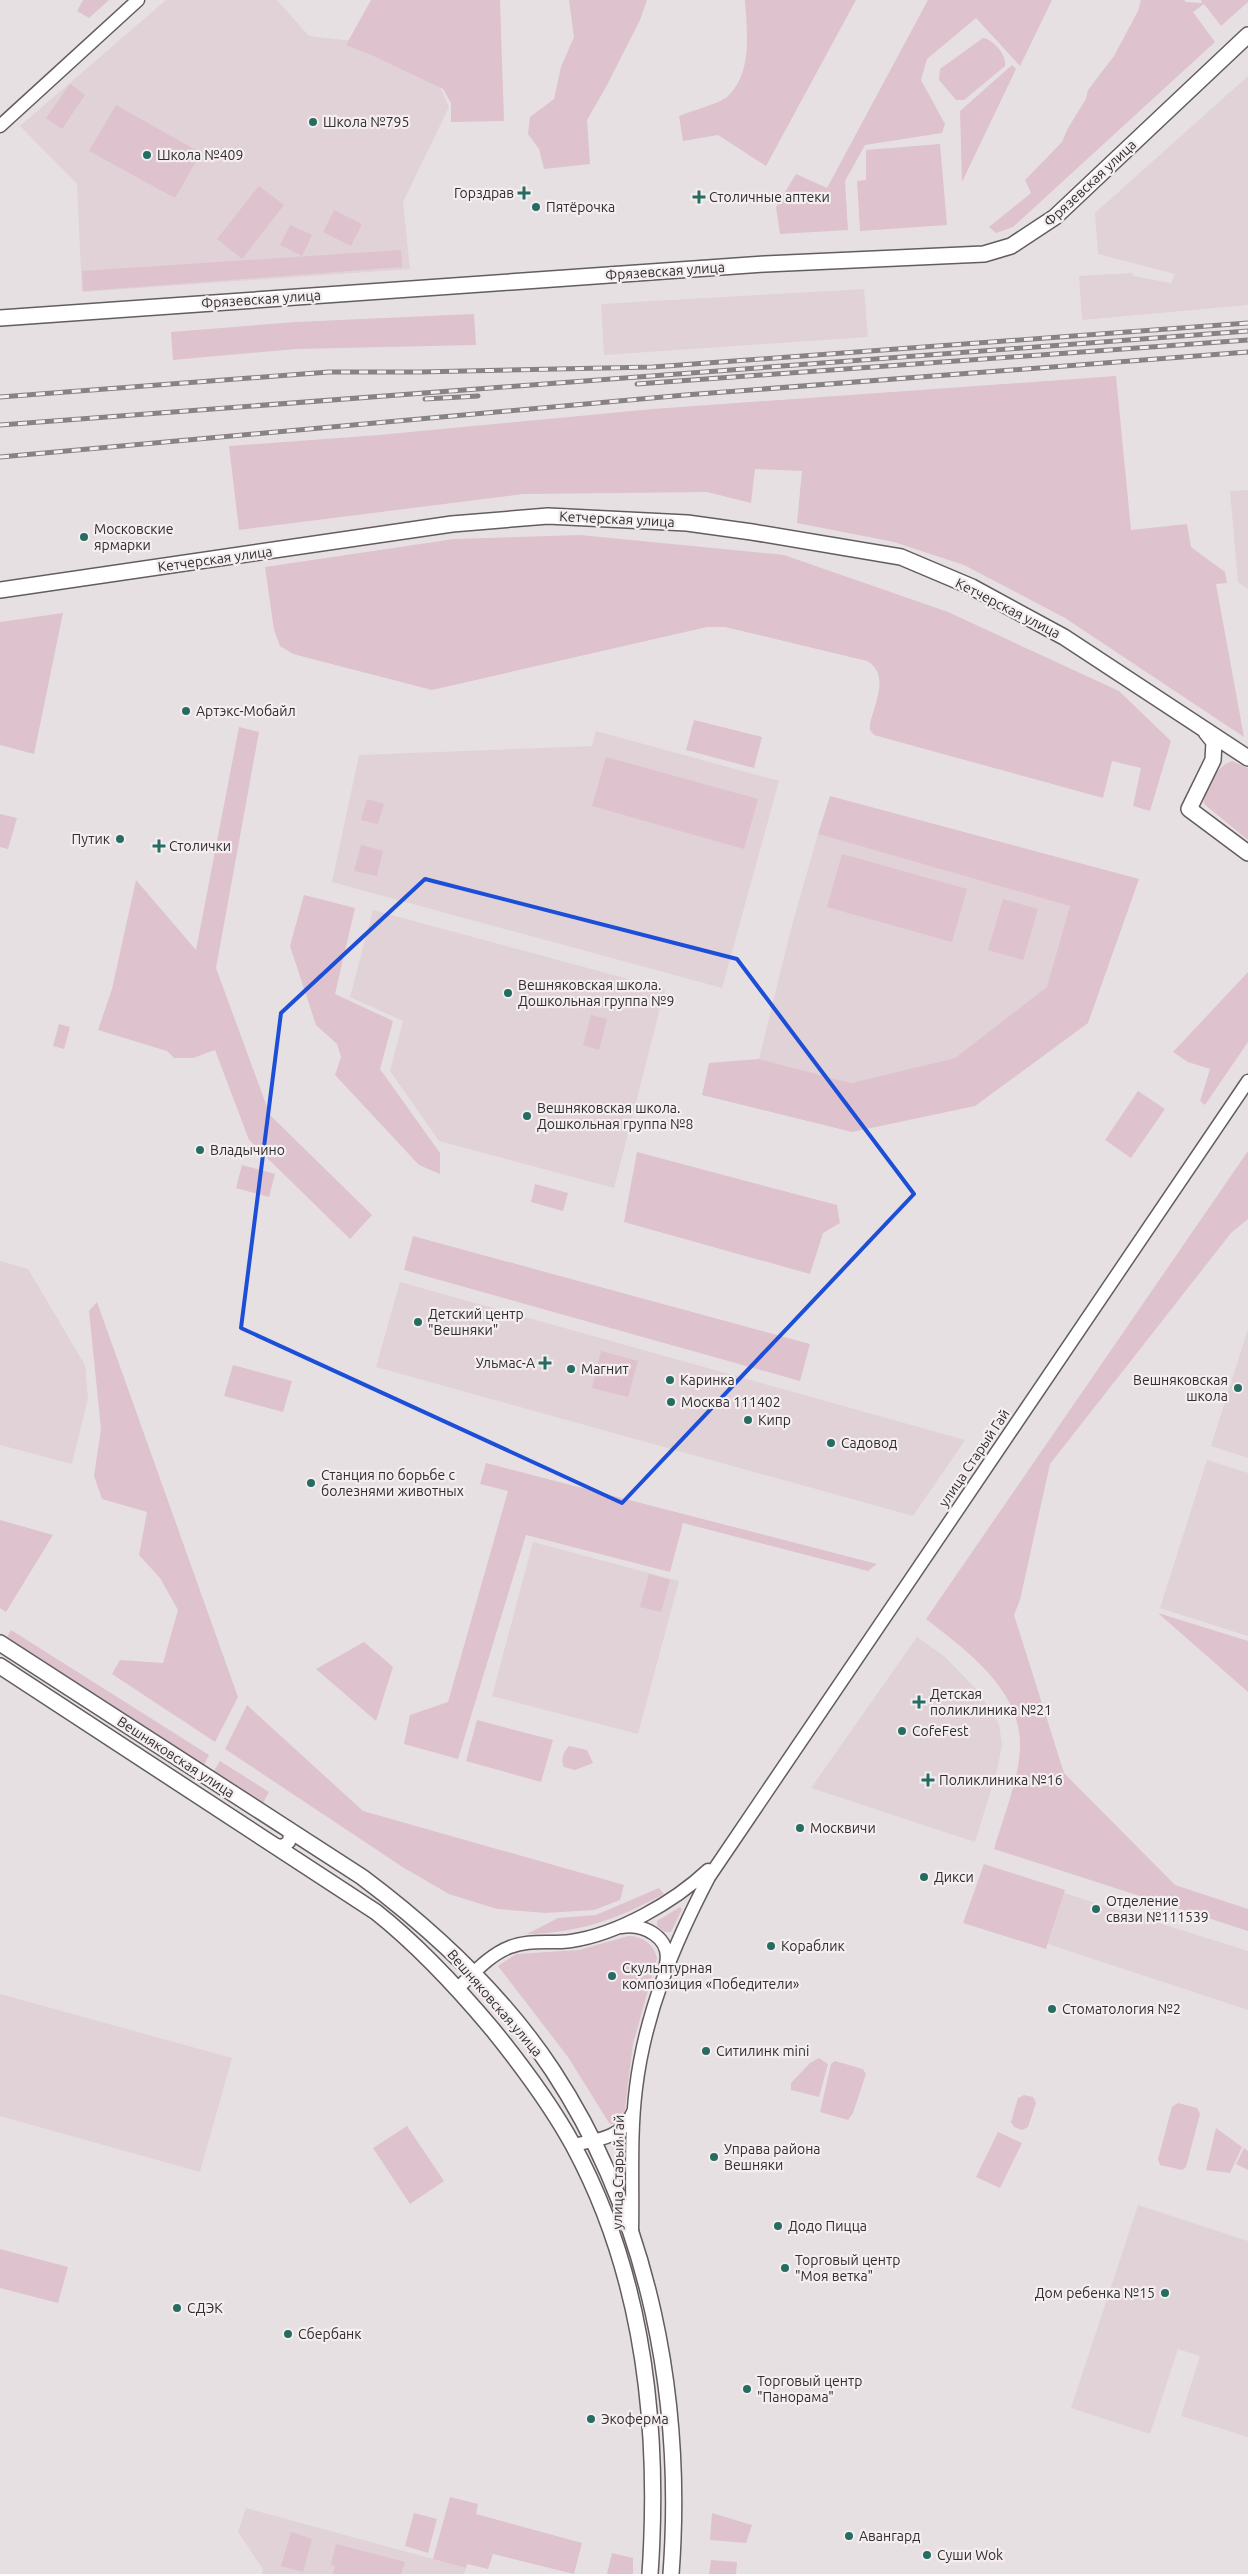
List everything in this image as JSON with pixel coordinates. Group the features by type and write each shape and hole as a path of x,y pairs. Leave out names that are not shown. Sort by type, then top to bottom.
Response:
{"main road":[{"name":"Фрязевская улица","path":"0,318 765,264 984,254 1011,246 1055,217 1248,35"},
{"name":"Кетчерская улица","path":"0,590 452,524 548,516 687,523 798,538 901,558 972,587 1064,637 1248,757"},
{"name":"Кетчерская улица","path":"1194,722 1214,742 1214,754 1189,809 1248,853"},
{"name":"Кетчерская улица","path":"1209,766 1225,754 1248,757"},
{"name":"Вешняковская улица","path":"0,1643 362,1877 408,1912 472,1974 524,2033 552,2071 593,2141 632,2237 648,2291 665,2370 674,2454 674,2528 671,2574"},
{"name":"Вешняковская улица","path":"0,1666 376,1912 422,1951 528,2073 573,2145 608,2221 631,2294 651,2422 654,2484 650,2574"}],"street":[{"path":"0,126 138,0"},
{"name":"улица Старый Гай","path":"632,2237 634,2108 639,2066 665,1970 694,1907 725,1852 1248,1081"},
{"path":"275,1845 282,1846 289,1842 290,1834 286,1828"},
{"name":"улица Старый Гай","path":"614,1929 682,1891 712,1868 725,1852"},
{"name":"улица Старый Гай","path":"457,1989 498,1952 512,1946 570,1941 614,1929 636,1927 657,1935 666,1950 665,1970"},
{"name":"улица Старый Гай","path":"573,2145 593,2141 621,2131 629,2122 634,2108"}],"highlighted area":[{"path":"425,879 737,959 914,1194 622,1503 241,1328 281,1013"}],"shaded area":[{"path":"83,0 109,0 89,18 77,11"},
{"path":"166,0 277,0 309,36 362,42 437,80 449,107 403,202 410,269 82,292 77,184 20,126"},
{"path":"371,0 500,0 504,121 451,122 451,103 443,89 346,45"},
{"path":"569,0 647,0 640,20 587,120 590,164 544,169 539,149 528,134 530,117 554,99 561,67 574,37"},
{"path":"745,0 856,0 766,166 718,135 683,141 679,116 723,100 735,87 745,64 747,25"},
{"path":"928,0 1052,0 1020,66 976,18 927,59 921,80 945,124 942,133 865,145 845,181 848,230 780,234 776,207 796,174 827,188"},
{"path":"1141,0 1184,0 1186,2 1202,3 1201,0 1248,0 1248,2 1221,26 1204,4 1193,12 1215,42 1013,227 996,233 989,227 1031,193 1025,180 1062,142 1068,128 1086,99 1088,90 1114,56 1138,11"},
{"path":"983,38 991,41 1002,53 1005,66 964,100 956,100 939,80 940,69"},
{"path":"1012,65 1016,69 962,182 960,111"},
{"path":"1248,76 1248,305 1082,320 1079,276 1132,273 1133,276 1171,283 1175,274 1098,254 1095,213"},
{"path":"70,84 85,95 62,129 46,118"},
{"path":"116,105 201,153 175,198 89,151"},
{"path":"940,144 947,225 860,231 857,181 866,180 866,150"},
{"path":"259,186 284,205 242,259 217,239"},
{"path":"334,210 362,224 351,246 323,232"},
{"path":"290,225 312,235 302,256 280,245"},
{"path":"401,250 402,267 83,291 82,271"},
{"path":"864,289 868,337 604,355 601,304"},
{"path":"474,314 476,345 296,349 173,360 171,332 295,322"},
{"path":"1116,376 1131,530 1187,524 1191,547 1225,572 1227,583 1216,584 1244,737 1065,618 964,565 894,542 797,523 802,471 755,469 751,503 707,492 523,494 239,530 229,446 379,435 653,409"},
{"path":"1248,490 1248,589 1238,582 1230,491"},
{"path":"580,535 784,555 948,612 1119,691 1171,741 1150,811 1133,806 1141,768 1112,761 1103,798 874,735 870,730 870,724 879,689 879,681 878,673 867,661 725,627 707,627 432,690 293,654 280,646 274,630 265,567 454,539"},
{"path":"63,613 34,754 0,745 0,622"},
{"path":"694,720 762,737 754,768 686,750"},
{"path":"239,727 259,732 216,968 270,1115 372,1215 350,1239 249,1140 215,1050 193,1058 174,1058 167,1051 98,1030 112,989 136,880 196,950"},
{"path":"596,731 779,781 722,988 332,882 359,755 592,746"},
{"path":"606,757 758,799 744,849 592,806"},
{"path":"1232,761 1248,768 1248,840 1204,804 1204,798 1212,778 1222,767"},
{"path":"830,796 1139,879 1088,1023 975,1106 852,1132 702,1095 709,1063 759,1059 851,1083 955,1058 1047,987 1070,906 818,834"},
{"path":"367,799 384,804 378,824 361,820"},
{"path":"0,814 17,818 8,849 0,847"},
{"path":"818,834 1071,906 1048,987 955,1058 851,1083 759,1059 792,925"},
{"path":"361,845 383,851 377,876 354,871"},
{"path":"842,854 967,889 952,942 827,907"},
{"path":"304,895 355,908 335,994 393,1021 380,1069 440,1153 440,1174 419,1165 335,1075 341,1057 337,1044 316,1025 290,946"},
{"path":"1003,899 1038,909 1023,960 988,950"},
{"path":"373,910 665,989 614,1188 439,1141 390,1071 403,1021 350,997"},
{"path":"1248,972 1248,1042 1205,1105 1200,1101 1210,1069 1188,1062 1173,1052"},
{"path":"591,1015 607,1019 599,1050 583,1045"},
{"path":"59,1024 70,1027 64,1049 53,1046"},
{"path":"1138,1091 1165,1109 1131,1158 1105,1140"},
{"path":"1248,1151 1248,1219 1231,1233 1050,1464 1020,1600 1014,1615 1064,1773 1175,1885 1248,1909 1248,1931 994,1849 1017,1772 1020,1748 1018,1727 1012,1708 1002,1690 989,1674 958,1644 926,1619"},
{"path":"637,1152 837,1205 840,1223 823,1233 810,1274 624,1222"},
{"path":"242,1165 275,1174 269,1197 236,1188"},
{"path":"535,1184 568,1193 563,1211 531,1202"},
{"path":"413,1236 810,1344 800,1381 404,1270"},
{"path":"0,1261 28,1269 85,1365 88,1398 72,1464 0,1445"},
{"path":"400,1282 965,1440 913,1516 376,1367"},
{"path":"97,1302 238,1697 215,1742 112,1674 120,1660 163,1663 178,1610 160,1578 139,1555 147,1512 102,1499 94,1476 101,1429 89,1311"},
{"name":"Вешняковская школа","path":"1248,1329 1248,1458 1211,1446"},
{"path":"601,1351 638,1361 628,1397 592,1388"},
{"path":"233,1365 292,1381 283,1412 224,1396"},
{"path":"1207,1460 1248,1473 1248,1636 1160,1608"},
{"path":"486,1463 877,1564 868,1571 683,1523 670,1572 526,1535 458,1759 404,1744 410,1715 448,1702 508,1491 480,1484"},
{"path":"0,1520 53,1535 6,1612 0,1608"},
{"path":"533,1542 679,1581 638,1734 492,1696"},
{"path":"649,1574 670,1580 661,1612 640,1607"},
{"path":"1158,1613 1248,1641 1248,1692"},
{"path":"11,1630 209,1755 204,1765 7,1637"},
{"path":"917,1637 944,1656 978,1691 999,1724 1002,1745 997,1771 975,1842 811,1788"},
{"path":"364,1642 393,1667 376,1721 316,1669"},
{"path":"247,1705 363,1811 624,1885 620,1900 594,1910 546,1913 497,1909 449,1894 404,1868 225,1749"},
{"path":"477,1720 553,1740 541,1782 466,1761"},
{"path":"569,1746 587,1750 593,1763 575,1770 564,1767 563,1756"},
{"path":"220,1761 269,1792 263,1803 214,1771"},
{"path":"984,1864 1065,1890 1046,1949 963,1923"},
{"path":"659,1888 664,1894 630,1911 598,1923 564,1931 527,1934 558,1918 596,1915"},
{"path":"1064,1893 1248,1951 1248,2010 1048,1944"},
{"path":"680,1907 682,1909 671,1932 665,1932 657,1926 657,1921"},
{"path":"628,1936 638,1937 647,1942 657,1958 633,2044 624,2117 615,2125 609,2123 568,2057 498,1966 516,1954 579,1950"},
{"path":"0,1994 232,2058 200,2172 0,2116"},
{"path":"819,2058 828,2064 819,2097 791,2090 791,2083 810,2063"},
{"path":"835,2061 863,2069 866,2074 853,2113 848,2120 820,2112 831,2064"},
{"path":"1024,2095 1033,2097 1036,2103 1028,2127 1022,2130 1014,2127 1011,2122 1018,2098"},
{"path":"1178,2103 1197,2108 1200,2114 1186,2167 1182,2170 1160,2165 1158,2159 1172,2107"},
{"path":"407,2126 444,2181 410,2204 373,2148"},
{"path":"1216,2128 1242,2147 1230,2173 1206,2170"},
{"path":"998,2132 1022,2143 1000,2188 976,2177"},
{"path":"1244,2148 1248,2151 1248,2170 1236,2164"},
{"name":"Дом ребенка №15","path":"1138,2205 1248,2241 1248,2437 1181,2416 1200,2356 1178,2349 1150,2434 1071,2408"},
{"path":"0,2249 68,2267 58,2303 0,2288"},
{"path":"450,2497 478,2504 476,2514 582,2543 574,2574 493,2554 488,2569 467,2564 466,2568 433,2559"},
{"path":"246,2508 466,2568 464,2574 262,2574 263,2569 238,2532"},
{"path":"414,2513 437,2519 428,2553 405,2546"},
{"path":"712,2513 752,2525 746,2543 710,2540"},
{"path":"291,2532 312,2539 303,2572 281,2566"},
{"path":"336,2544 405,2562 401,2574 333,2574 335,2566 331,2564"},
{"path":"612,2553 633,2558 633,2574 607,2574"},
{"path":"711,2560 737,2562 736,2574 709,2574"}],"railway":[{"path":"0,397 329,372 653,367 1248,323"},
{"path":"0,425 1248,331"},
{"path":"637,384 1248,340"},
{"path":"0,457 685,395 1248,352"},
{"path":"425,399 478,396"}],"place":[{"name":"Школа №795","path":"313,122"},
{"name":"Школа №409","path":"147,155"},
{"name":"Горздрав","path":"524,193"},
{"name":"Столичные аптеки","path":"699,197"},
{"name":"Пятёрочка","path":"536,207"},
{"name":"Московские ярмарки","path":"84,537"},
{"name":"Артэкс-Мобайл","path":"186,711"},
{"name":"Путик","path":"120,839"},
{"name":"Столички","path":"159,846"},
{"name":"Вешняковская школа. Дошкольная группа №9","path":"508,993"},
{"name":"Вешняковская школа. Дошкольная группа №8","path":"527,1116"},
{"name":"Владычино","path":"200,1150"},
{"name":"Детский центр \"Вешняки\"","path":"418,1322"},
{"name":"Ульмас-А","path":"545,1363"},
{"name":"Магнит","path":"571,1369"},
{"name":"Каринка","path":"670,1380"},
{"name":"Вешняковская школа","path":"1238,1388"},
{"name":"Москва 111402","path":"671,1402"},
{"name":"Кипр","path":"748,1420"},
{"name":"Садовод","path":"831,1443"},
{"name":"Станция по борьбе с болезнями животных","path":"311,1483"},
{"name":"Детская поликлиника №21","path":"919,1702"},
{"name":"CofeFest","path":"902,1731"},
{"name":"Поликлиника №16","path":"928,1780"},
{"name":"Москвичи","path":"800,1828"},
{"name":"Дикси","path":"924,1877"},
{"name":"Отделение связи №111539","path":"1096,1909"},
{"name":"Кораблик","path":"771,1946"},
{"name":"Скульптурная композиция «Победители»","path":"612,1976"},
{"name":"Стоматология №2","path":"1052,2009"},
{"name":"Ситилинк mini","path":"706,2051"},
{"name":"Управа района Вешняки","path":"714,2157"},
{"name":"Додо Пицца","path":"778,2226"},
{"name":"Торговый центр \"Моя ветка\"","path":"785,2268"},
{"name":"Дом ребенка №15","path":"1165,2293"},
{"name":"СДЭК","path":"177,2308"},
{"name":"Сбербанк","path":"288,2334"},
{"name":"Торговый центр \"Панорама\"","path":"747,2389"},
{"name":"Экоферма","path":"591,2419"},
{"name":"Авангард","path":"849,2536"},
{"name":"Суши Wok","path":"927,2555"}]}
